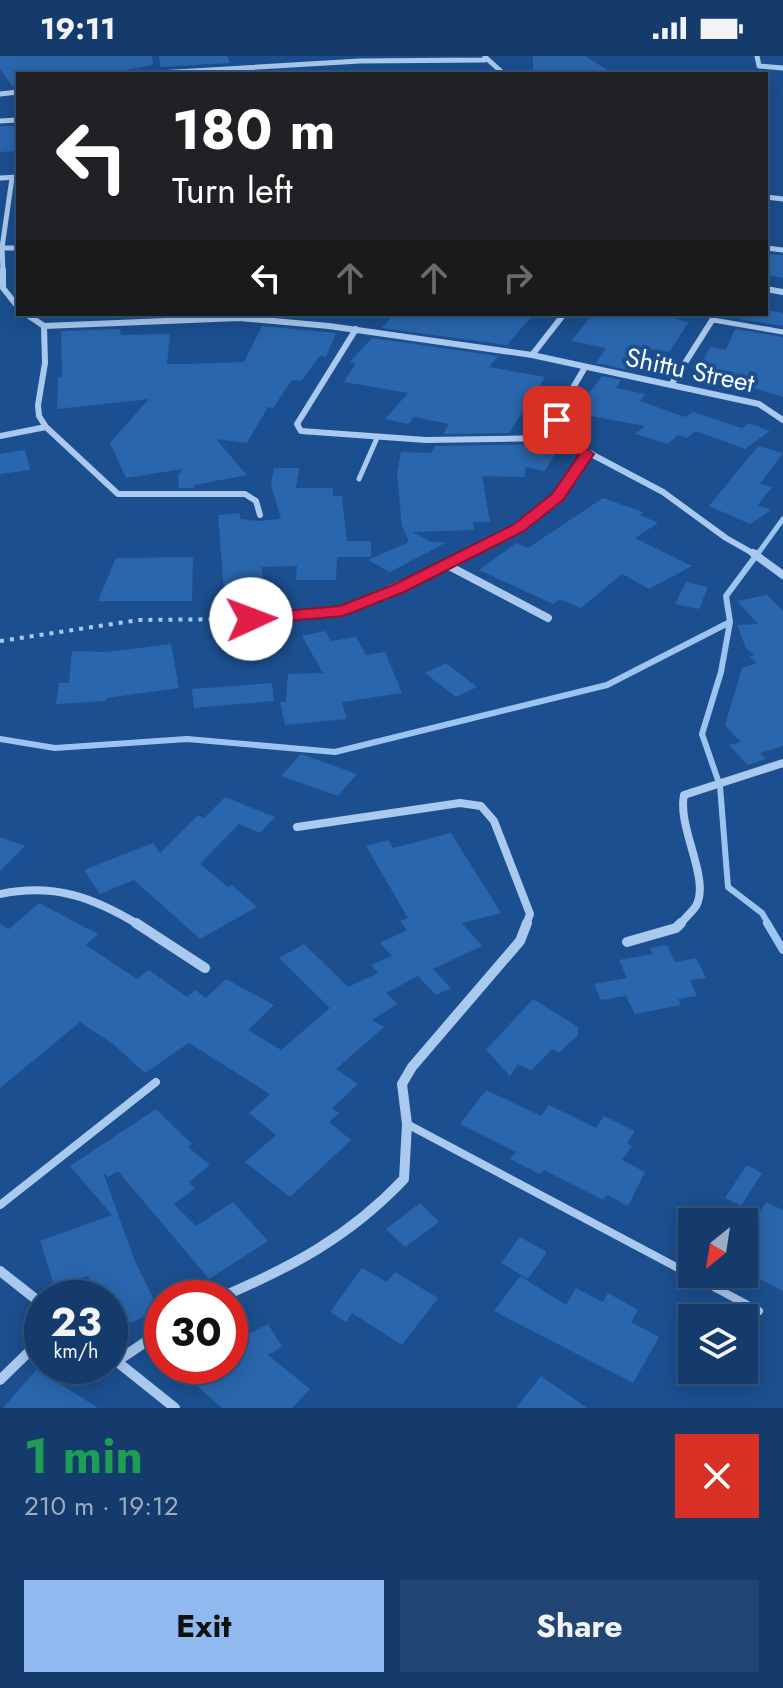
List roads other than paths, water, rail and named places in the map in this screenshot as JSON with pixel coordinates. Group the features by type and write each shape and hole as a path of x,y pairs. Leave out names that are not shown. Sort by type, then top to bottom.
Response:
{"street":[{"path":"757,56 759,66 783,68"},
{"path":"171,72 358,59 485,58 502,72"},
{"path":"0,178 15,178 2,248 1,289 16,305"},
{"path":"2,248 16,248"},
{"path":"29,316 44,326 45,363 39,416 46,427 118,494 245,494 256,501 260,515"},
{"path":"532,355 562,316"},
{"path":"671,385 714,317"},
{"name":"Shittu Street","path":"44,326 239,318 356,329 532,355 584,369 759,404 783,420"},
{"path":"356,329 297,428 314,434 377,438 561,438"},
{"path":"584,369 561,408 556,431 561,438 679,503 783,575"},
{"path":"0,436 46,427"},
{"path":"251,619 343,611 447,565 538,515 558,497 587,454"},
{"path":"447,565 548,618"},
{"path":"627,942 676,928 696,906 701,890 681,801 684,795 783,763"},
{"path":"248,1286 286,1270 370,1215 404,1179 407,1124 402,1084 412,1067 520,941 530,914 527,899 494,821 481,806 460,803 297,827"},
{"path":"0,894 37,888 55,890 134,921 205,968"},
{"path":"0,1271 24,1290"},
{"path":"0,1380 24,1357"},
{"path":"128,1370 175,1408"}],"lane":[{"path":"714,317 783,332"},
{"path":"359,479 377,438"},
{"path":"0,1205 156,1082"},
{"path":"407,1124 759,1311"}],"waterway":[{"path":"757,555 783,519"},
{"path":"730,622 726,596 758,553"},
{"path":"0,739 55,748 187,739 335,752 607,685 730,622"},
{"path":"730,622 721,672 702,734 720,786 728,887 762,913 769,925"},
{"path":"767,923 783,950"}]}
